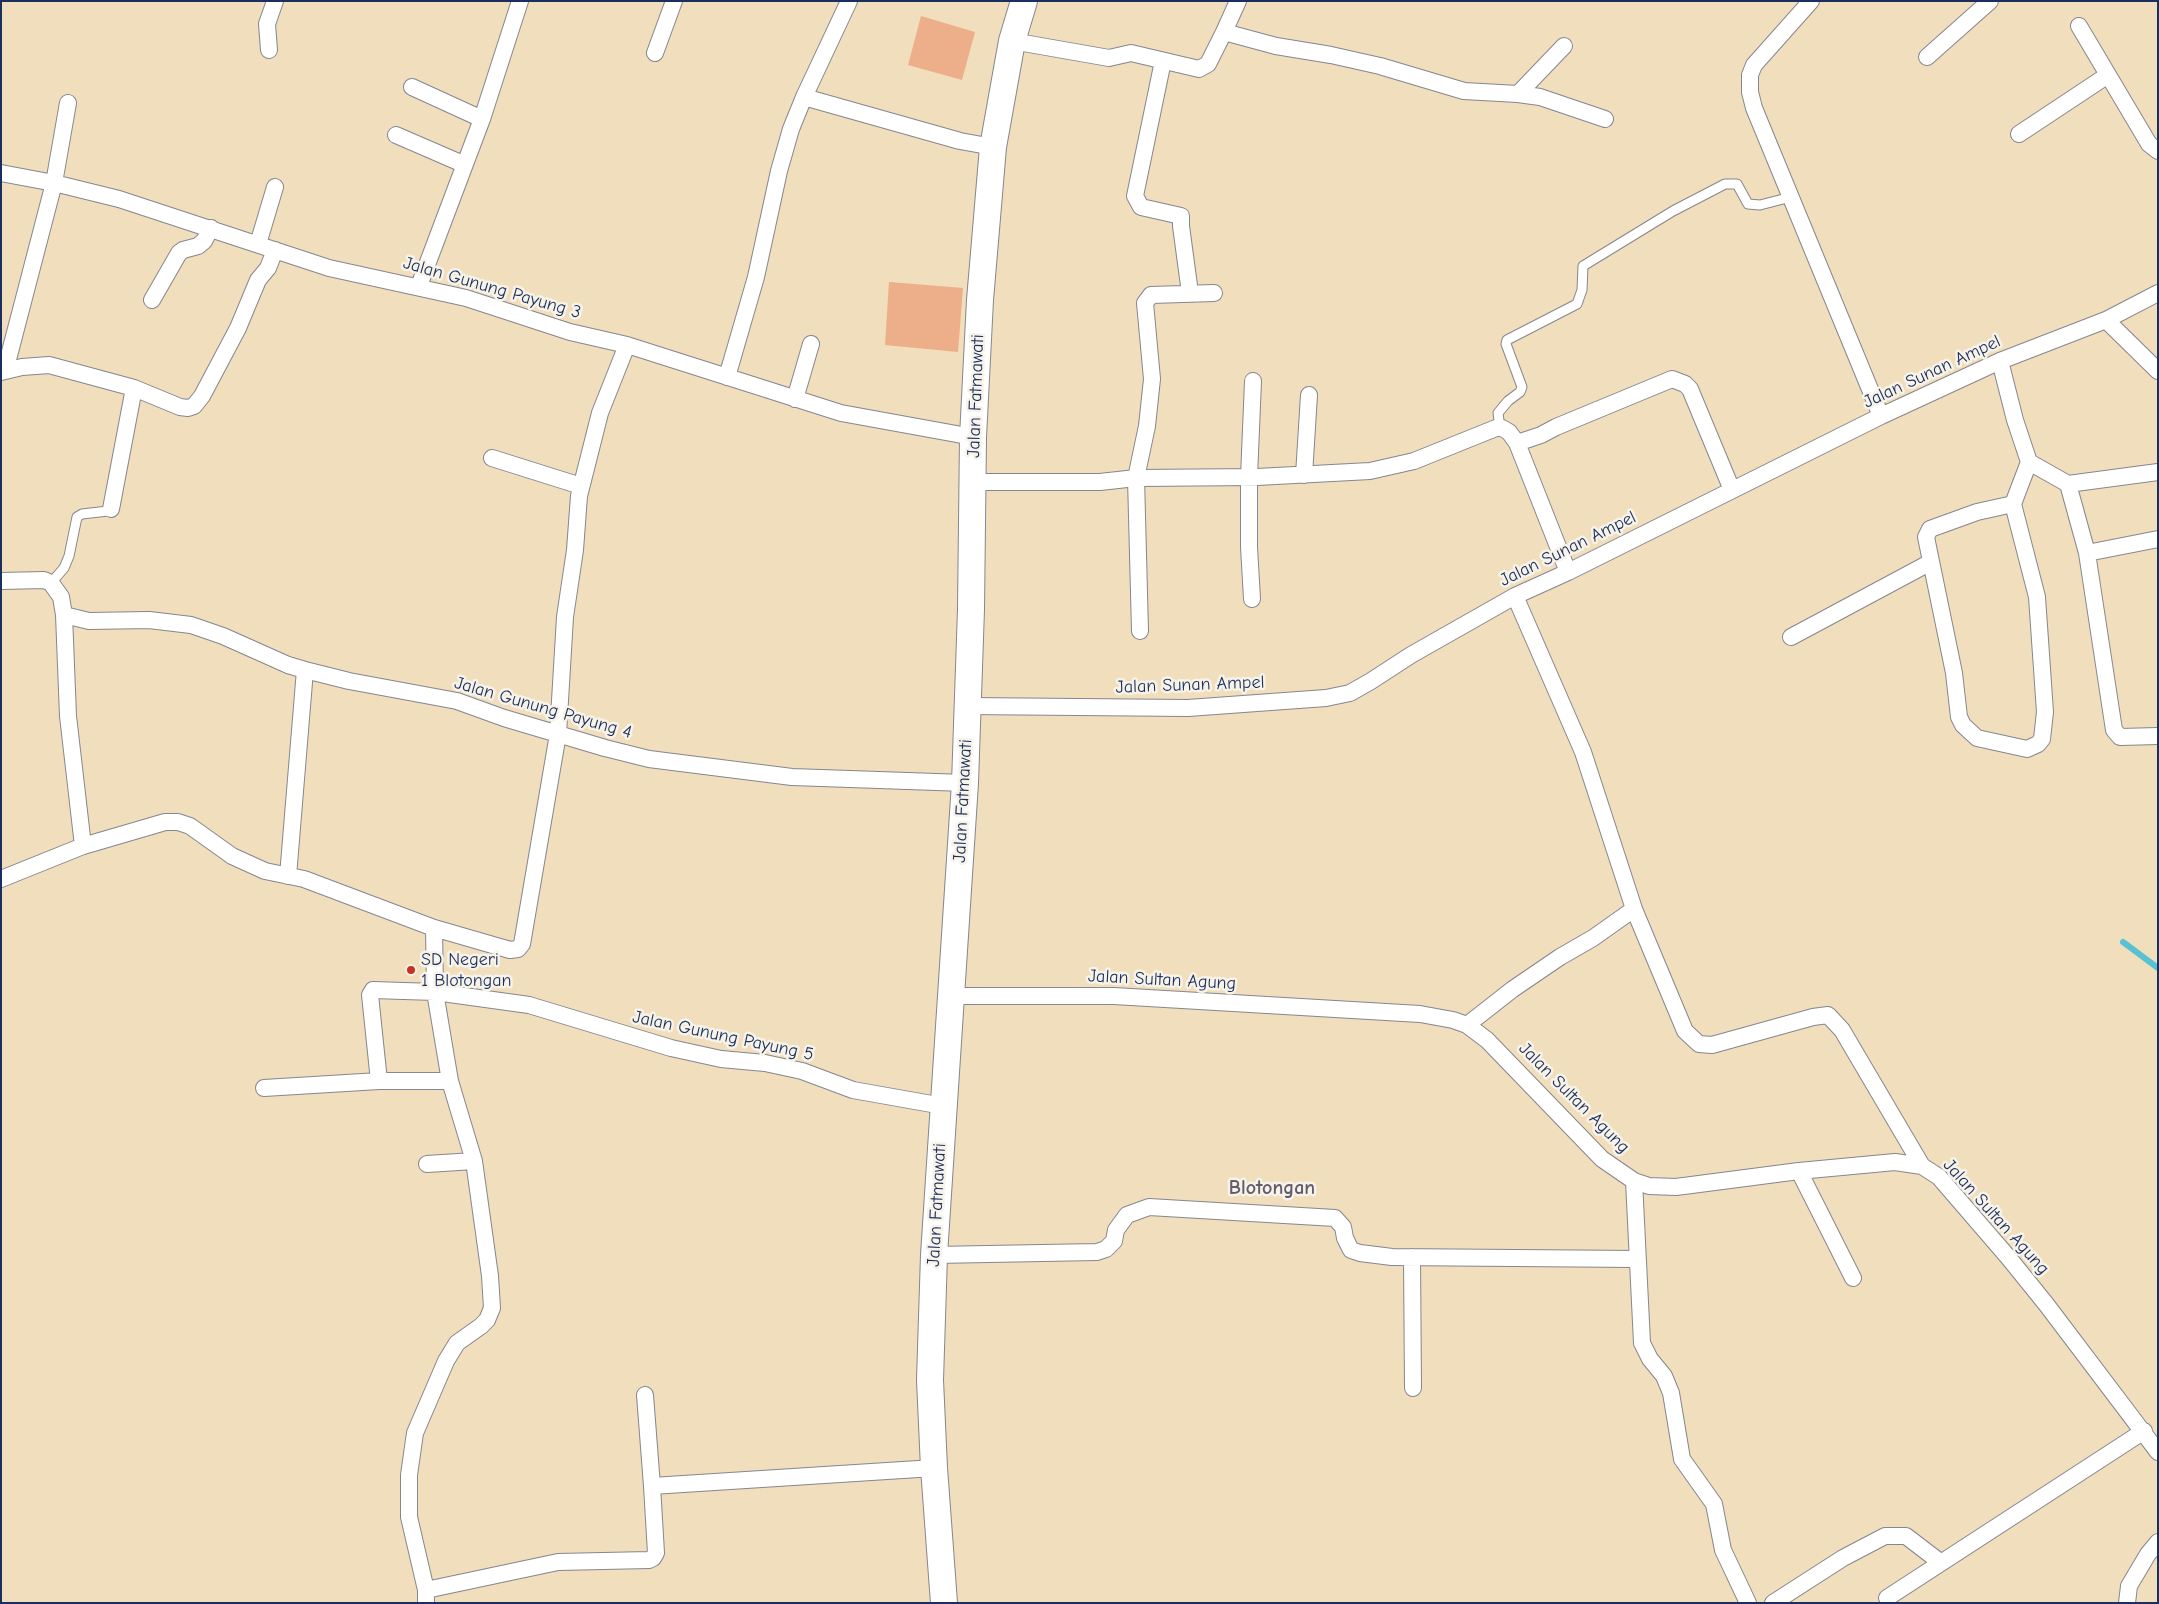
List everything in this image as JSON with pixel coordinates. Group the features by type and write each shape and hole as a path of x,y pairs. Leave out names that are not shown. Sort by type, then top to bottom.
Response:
{"main road":[{"name":"Jalan Fatmawati","path":"944,1603 934,1468 930,1380 934,1255 965,783 973,437 980,300 993,147 1012,41 1024,1"}],"street":[{"path":"269,50 267,24 275,1"},
{"path":"419,286 482,119 520,1"},
{"path":"655,52 674,1"},
{"path":"727,377 756,277 779,172 791,129 849,1"},
{"path":"1012,41 1109,58 1131,53 1198,69 1208,64 1238,1"},
{"path":"1811,1 1754,65 1749,82 1754,108 1882,416"},
{"path":"1927,57 1990,1"},
{"path":"2079,26 2149,144 2158,152"},
{"path":"1224,32 1276,46 1331,55 1380,66 1464,91 1540,97 1605,119"},
{"path":"1518,94 1564,46"},
{"path":"1163,60 1135,196 1141,207 1180,221 1190,293"},
{"path":"2019,134 2108,76"},
{"path":"412,88 482,119"},
{"path":"804,97 960,141 993,147"},
{"path":"68,103 54,183 3,372 22,367 48,365 134,388 180,407 188,408 194,406 202,396 238,328 258,280 268,268 275,250"},
{"path":"396,135 464,164"},
{"name":"Jalan Gunung Payung 3","path":"1,173 54,183 119,199 329,268 419,286 501,309 570,332 627,345 841,413 973,437"},
{"path":"258,244 275,187"},
{"path":"152,300 179,253 198,246 211,228"},
{"path":"1140,631 1136,478 1147,426 1152,379 1145,303 1151,295 1214,293"},
{"name":"Jalan Sunan Ampel","path":"968,706 1188,708 1326,698 1350,693 1371,682 1410,655 1514,596 1568,572 1882,416 2000,361 2106,320 2158,293"},
{"path":"2106,320 2158,371"},
{"path":"795,399 811,344"},
{"path":"1,879 83,846 165,822 178,822 190,826 232,856 265,871 288,876 363,900 434,928 510,950 518,949 522,944 558,734 565,617 581,486 600,412 627,345"},
{"path":"2000,361 2015,420 2029,462 2012,504 2037,597 2043,668 2044,731 2042,739 2031,748 2021,749 1977,738 1963,725 1959,717 1954,673 1926,537 1930,529 1977,512 2012,504"},
{"path":"1517,443 1541,435 1672,379 1685,384 1690,389 1732,490"},
{"path":"1252,599 1249,547 1249,477 1253,381"},
{"path":"111,509 134,388"},
{"path":"1304,475 1309,395"},
{"path":"973,482 1100,482 1136,478 1249,477 1360,472 1414,461 1500,428 1509,432 1517,443 1568,572"},
{"path":"492,458 581,486"},
{"path":"2029,462 2068,484 2158,472"},
{"path":"2068,484 2087,552 2114,730 2120,737 2158,736"},
{"path":"2087,552 2158,539"},
{"path":"1792,637 1931,562"},
{"path":"1,581 44,580 51,583 61,597 64,615 68,716 83,846"},
{"path":"1514,596 1583,752 1634,909 1685,1031 1699,1044 1712,1045 1812,1017 1828,1015 1842,1030 1922,1166"},
{"name":"Jalan Gunung Payung 4","path":"64,615 89,621 149,620 191,625 223,636 288,665 305,670 349,681 457,701 504,718 649,759 792,777 965,783"},
{"path":"288,876 305,670"},
{"path":"1467,1026 1513,989 1560,957 1593,938 1634,909"},
{"path":"434,928 435,992 450,1081 474,1161 490,1276 492,1308 487,1320 457,1343 446,1360 415,1434 409,1475 410,1517 426,1596 558,1562 649,1560 653,1558 656,1553 645,1395"},
{"name":"Jalan Gunung Payung 5","path":"379,1081 370,996 373,990 435,992 529,1005 671,1048 721,1060 765,1063 802,1071 853,1090 943,1106"},
{"name":"Jalan Sultan Agung","path":"952,996 1114,996 1420,1014 1453,1020 1467,1026 1487,1040 1602,1159 1634,1181 1662,1188 1799,1171 1895,1162 1922,1166 1939,1178 2008,1257 2153,1441"},
{"path":"264,1088 379,1081 450,1081"},
{"path":"427,1164 474,1161"},
{"path":"1799,1171 1853,1278"},
{"path":"1634,1181 1642,1343 1650,1360 1664,1376 1671,1393 1682,1459 1714,1504 1723,1550 1748,1603"},
{"path":"934,1255 1097,1252 1106,1249 1114,1242 1116,1230 1127,1215 1149,1207 1310,1215 1335,1218 1343,1228 1345,1238 1351,1250 1360,1253 1412,1257 1637,1259"},
{"path":"1412,1257 1413,1388"},
{"path":"1887,1598 1940,1562 2153,1441"},
{"path":"652,1486 934,1468"},
{"path":"1773,1603 1843,1558 1885,1536 1906,1536 1940,1562"},
{"path":"2127,1603 2130,1586 2148,1554 2158,1542"}],"lane":[{"path":"1500,428 1498,413 1508,401 1520,392 1522,386 1506,344 1507,340 1577,304 1582,290 1583,266 1673,211 1725,184 1737,184 1748,204 1760,205 1791,197"},
{"path":"51,583 64,568 70,556 77,517 82,514 111,509"}],"building":[{"path":"921,16 975,32 962,80 908,65"},
{"path":"889,282 963,288 958,352 885,345"}],"waterway":[{"path":"2123,942 2158,968"}],"place":[{"name":"SD Negeri 1 Blotongan","path":"411,970"}],"district":[{"name":"Blotongan","path":"1272,1188"}]}
